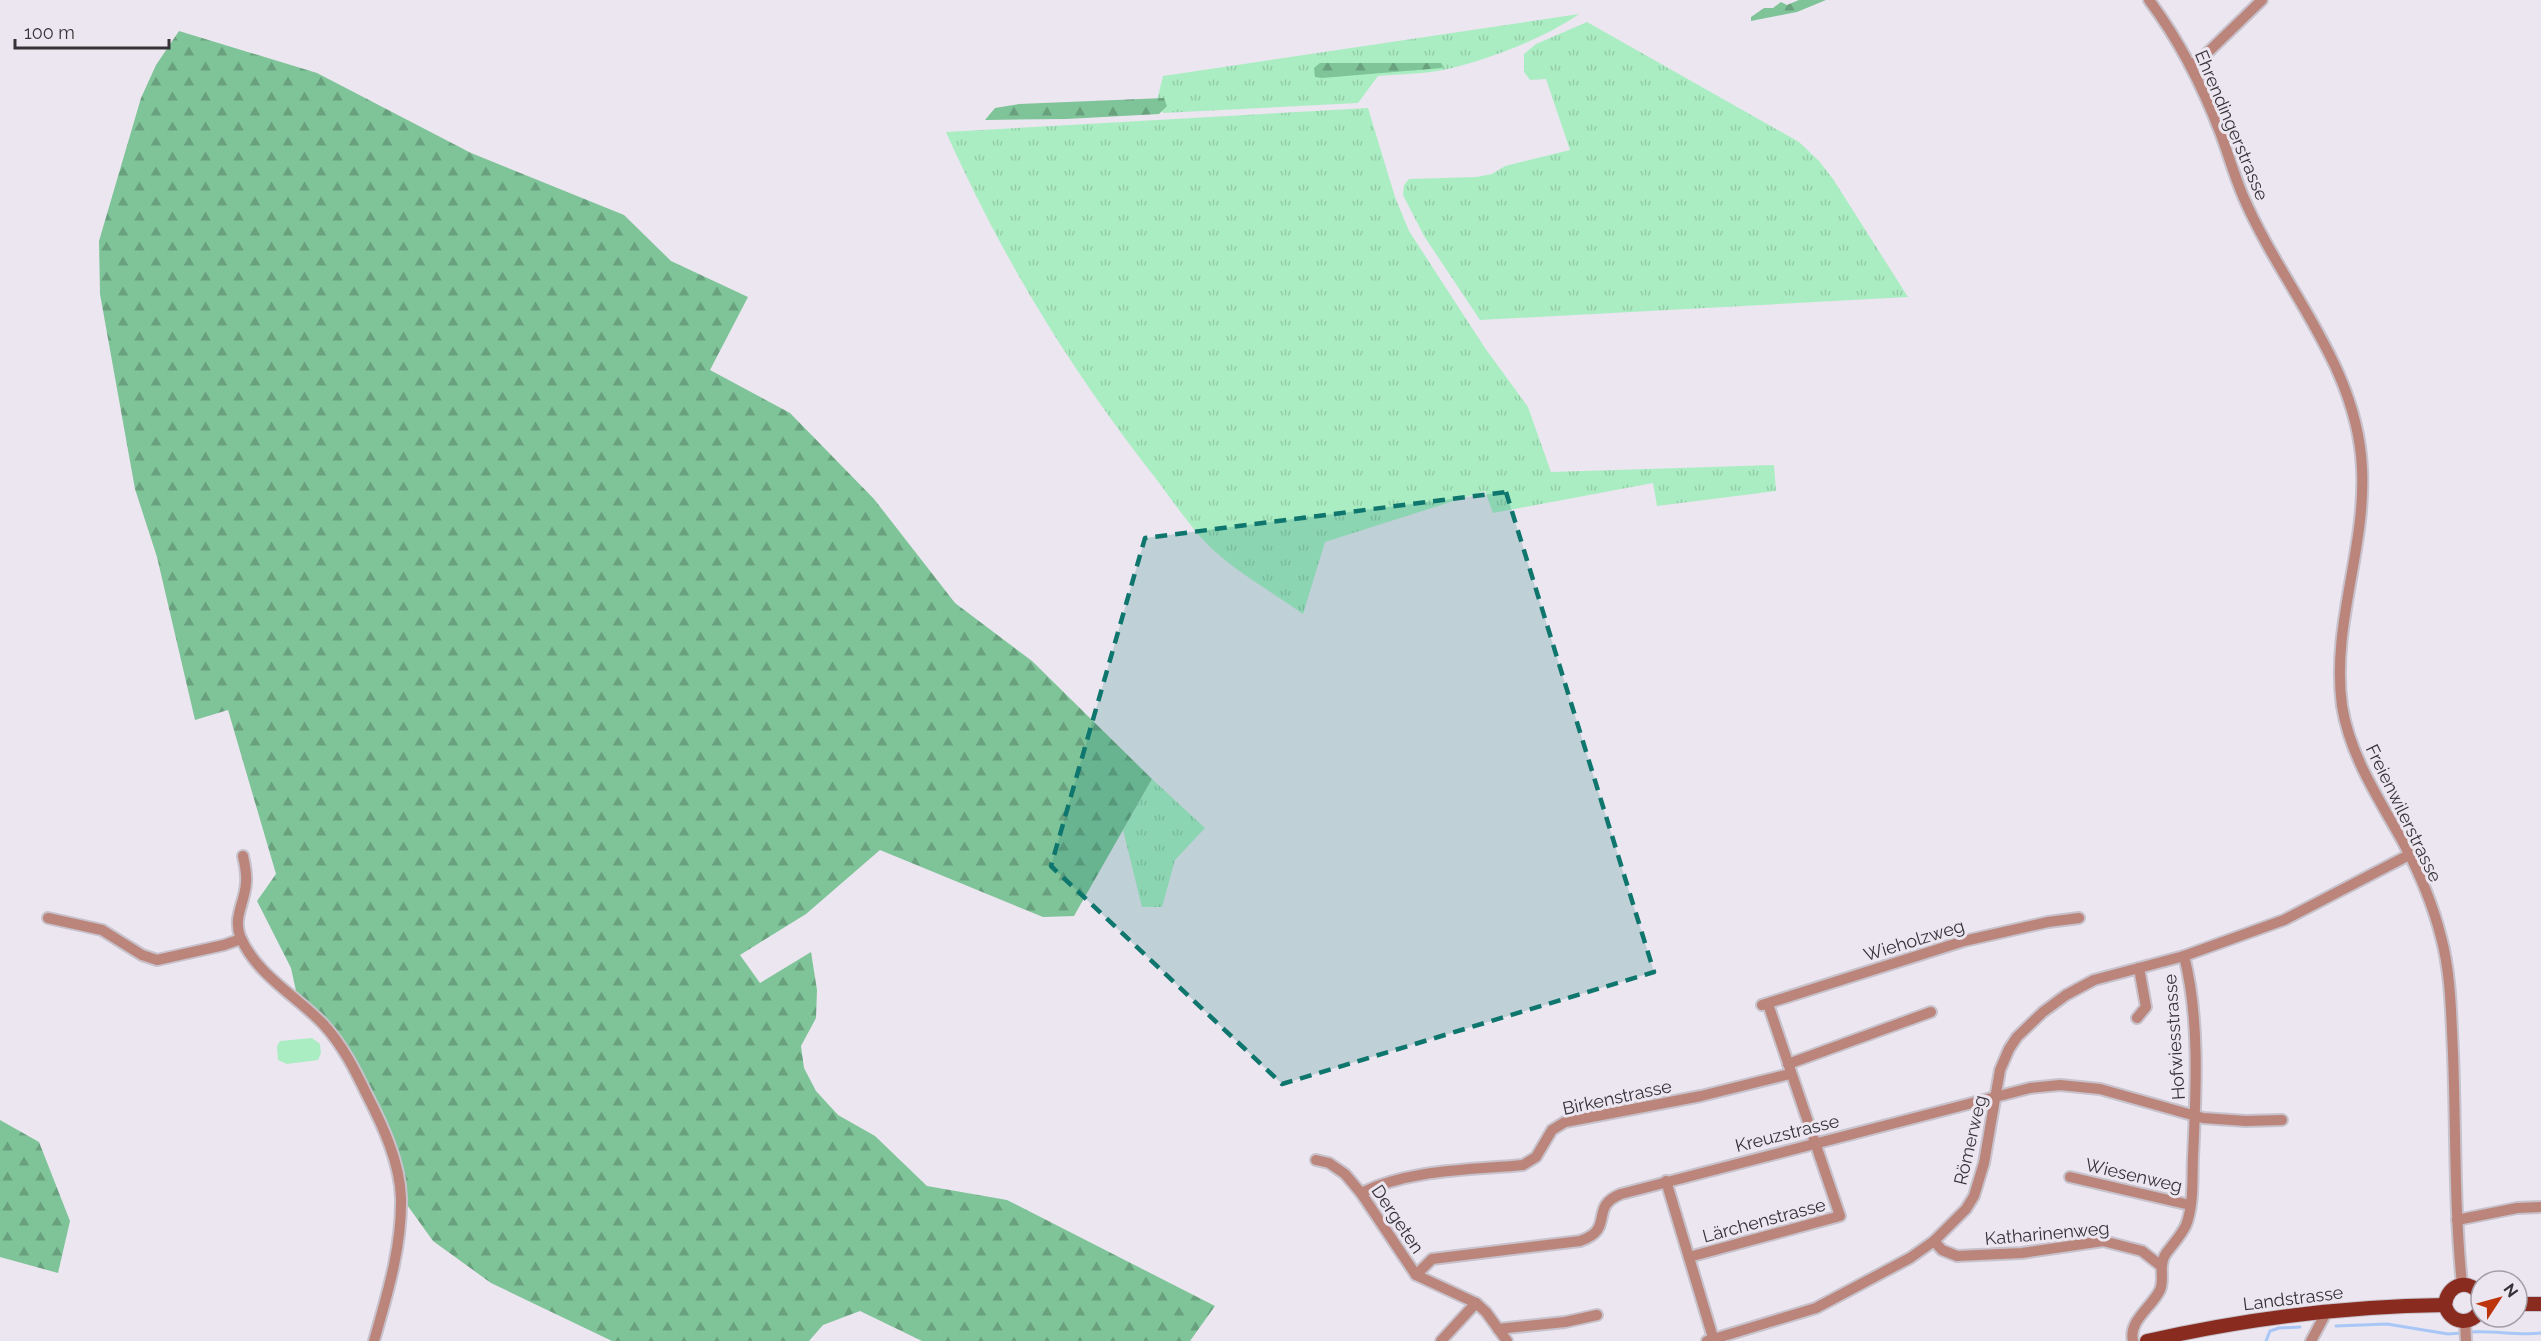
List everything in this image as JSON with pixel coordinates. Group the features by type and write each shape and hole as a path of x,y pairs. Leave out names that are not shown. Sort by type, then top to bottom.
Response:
{"main road":[{"path":"2469,1286 2462,1284 2456,1286 2448,1293 2445,1305 2452,1317 2465,1324 2469,1321"},
{"name":"Landstrasse","path":"2147,1341 2259,1319 2327,1311 2445,1305"}],"street":[{"name":"Ehrendingerstrasse","path":"2149,0 2167,24 2190,65 2219,131 2243,197 2279,266"},
{"path":"2190,65 2202,58 2262,0"},
{"name":"Freienwilerstrasse","path":"2279,266 2337,368 2355,420 2362,468 2362,497 2359,536 2343,628 2340,668 2342,706 2350,738 2362,767 2409,855 2431,904 2439,930 2448,979 2453,1063 2457,1220 2462,1284"},
{"name":"Römerweg","path":"1711,1340 1816,1308 1910,1258 1934,1241 1966,1209 1974,1196 1984,1163 2000,1070 2009,1049 2017,1037 2043,1012 2066,995 2094,981 2184,956 2284,920 2409,855"},
{"path":"243,856 246,885 238,916 241,939 261,967 315,1016 342,1047 370,1100 387,1139 398,1178 400,1211 393,1268 374,1341"},
{"path":"48,918 102,930 142,955 157,960 241,939"},
{"name":"Wieholzweg","path":"1765,1004 1964,941 2048,922 2079,918"},
{"name":"Hofwiesstrasse","path":"2133,1341 2131,1335 2135,1325 2159,1292 2163,1282 2161,1266 2165,1256 2184,1231 2190,1205 2197,1078 2195,1036 2184,956"},
{"path":"2137,1018 2145,1007 2139,968"},
{"name":"Lärchenstrasse","path":"1689,1257 1840,1216 1765,1004"},
{"name":"Birkenstrasse","path":"1361,1193 1380,1184 1416,1176 1523,1165 1536,1156 1552,1130 1565,1122 1701,1096 1789,1069 1931,1012"},
{"name":"Kreuzstrasse","path":"1416,1275 1432,1258 1580,1241 1593,1237 1599,1229 1604,1206 1612,1197 1666,1181 2030,1088 2060,1085 2090,1088 2161,1105 2195,1116"},
{"name":"Hofwiesstrasse","path":"2195,1116 2246,1121 2282,1120"},
{"name":"Dergeten","path":"1316,1160 1329,1163 1345,1174 1361,1193 1416,1275 1476,1303 1507,1341"},
{"name":"Wiesenweg","path":"2070,1177 2190,1205"},
{"path":"1666,1181 1711,1340"},
{"path":"2457,1220 2517,1208 2541,1207"},
{"name":"Katharinenweg","path":"1934,1241 1942,1250 1957,1256 2022,1253 2103,1241 2142,1251 2161,1266"},
{"path":"1441,1341 1476,1303"},
{"path":"2312,1339 2327,1311"},
{"path":"1498,1329 1565,1322 1598,1315"},
{"path":"2465,1324 2466,1341"}],"highlighted area":[{"path":"1506,492 1654,972 1282,1084 1051,866 1145,538"}],"green space":[{"path":"1799,0 1826,0 1797,12 1751,21 1751,17 1764,8 1773,8 1781,2 1787,5"},
{"path":"1579,14 1534,39 1468,64 1434,72 1378,76 1358,103 1163,113 1157,100 1163,76"},
{"path":"1587,22 1799,142 1819,161 1833,179 1908,297 1480,320 1424,236 1403,195 1404,185 1409,179 1476,177 1492,174 1505,166 1570,150 1546,79 1530,80 1524,72 1524,54 1536,44"},
{"path":"179,31 317,73 471,153 624,215 671,261 748,297 710,370 790,413 874,499 955,603 1032,661 1152,779 1074,916 1043,917 880,850 806,914 740,955 760,983 811,952 817,990 816,1018 801,1046 804,1068 816,1091 838,1115 875,1136 927,1186 1007,1200 1215,1306 1190,1341 922,1341 860,1311 823,1325 809,1341 612,1341 491,1283 433,1241 405,1202 377,1104 348,1047 296,991 291,968 257,901 276,874 228,710 195,720 157,557 135,489 100,294 99,241 141,98 156,65"},
{"path":"1320,63 1441,63 1443,66 1442,68 1322,78 1315,77 1314,68"},
{"path":"1164,98 1167,106 1159,114 985,120 995,108 1019,104"},
{"path":"1368,108 1395,197 1409,231 1485,348 1528,407 1551,472 1774,465 1776,491 1657,506 1653,483 1493,513 1485,491 1325,542 1303,614 1242,573 1208,545 1116,426 1061,346 1012,264 946,132"},
{"path":"1152,779 1205,828 1175,860 1162,907 1142,907 1123,830"},
{"path":"312,1038 320,1044 321,1053 318,1060 287,1064 278,1060 277,1046 280,1041"},
{"path":"0,1120 39,1142 70,1221 58,1273 0,1257"}],"waterway":[{"path":"2336,1326 2387,1324 2448,1334 2462,1333"},
{"path":"2266,1341 2270,1331 2300,1327"},
{"path":"2469,1332 2541,1333"}]}
